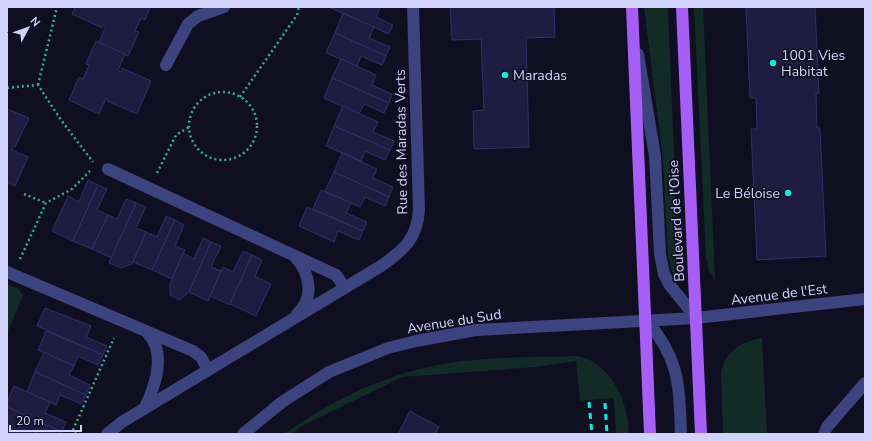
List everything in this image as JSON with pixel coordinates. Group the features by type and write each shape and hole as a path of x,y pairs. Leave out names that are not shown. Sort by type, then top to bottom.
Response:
{"main road":[{"name":"Boulevard de l'Oise","path":"682,7 701,434"},
{"path":"632,11 650,434"}],"street":[{"path":"166,65 188,24 198,16 224,7"},
{"name":"Rue des Maradas Verts","path":"107,434 122,422 396,256 415,234 418,223 413,7"},
{"path":"632,11 655,156 660,254 664,274 669,284 696,318"},
{"name":"Rue des Maradas Verts","path":"108,169 338,277 345,288"},
{"name":"Rue des Maradas Verts","path":"284,324 304,307 309,288 308,280 303,267 293,255"},
{"path":"10,273 196,353 201,357 208,370"},
{"name":"Avenue de l'Est","path":"696,318 865,299"},
{"name":"Avenue du Sud","path":"243,434 255,423 305,386 336,369 388,348 476,330 696,318"},
{"path":"646,320 661,337 673,360 679,385 681,434"},
{"path":"144,409 152,393 158,365 154,342 146,331"},
{"path":"824,434 827,427 865,383"}],"path":[{"path":"56,7 38,85 61,120 96,165 108,169"},
{"path":"240,97 297,15 299,7"},
{"path":"7,88 38,85"},
{"path":"229,92 240,97 249,104 256,117 257,129 254,141 240,156 222,160 208,156 198,149 191,138 189,127 192,112 198,102 213,93 229,92"},
{"path":"149,187 176,135 189,127"},
{"path":"10,273 46,203 72,189 96,165"},
{"path":"24,194 46,203"},
{"path":"76,434 73,430 122,321"}],"green space":[{"path":"644,7 668,7 678,255 678,264 675,273 672,272 668,255 663,160"},
{"path":"694,7 703,7 715,279 709,271 706,257"},
{"path":"8,285 18,288 23,296 7,333"},
{"path":"762,338 767,434 723,434 721,372 723,364 736,348 747,342"},
{"path":"577,356 595,363 616,385 624,404 629,434 616,434 614,398 580,401 576,361 536,367 402,377 300,427 293,434 284,434 320,411 357,391 396,376 417,370 472,360"}],"building":[{"path":"75,7 150,7 145,20 141,18 135,31 139,32 128,56 99,43 106,26 103,25 102,28 72,14"},
{"path":"329,7 380,7 376,17 393,25 389,34"},
{"name":"Maradas","path":"450,7 554,7 555,37 526,38 529,147 474,149 473,111 484,110 481,39 452,40"},
{"name":"Le Béloise","path":"746,7 815,7 819,93 816,93 817,128 820,128 826,256 757,260 751,129 757,129 756,98 750,98"},
{"path":"343,13 374,27 369,38 390,47 386,56 335,33"},
{"path":"335,33 386,56 382,65 361,56 357,66 326,53"},
{"path":"96,41 125,54 118,70 121,72 122,68 151,81 137,114 107,101 108,99 106,98 99,114 69,100 79,77 83,79 89,65 86,64"},
{"path":"341,59 376,75 372,85 392,94 389,103 332,78"},
{"path":"332,78 389,103 384,113 364,104 359,114 324,98"},
{"path":"343,106 378,122 373,132 394,141 390,150 334,126"},
{"path":"7,109 29,118 15,147 13,146 12,150 28,157 15,186 7,182"},
{"path":"334,126 390,150 385,160 365,151 361,161 326,146"},
{"path":"342,153 377,169 373,178 393,187 389,197 334,172"},
{"path":"334,172 389,197 385,206 365,197 360,207 325,191"},
{"path":"88,180 98,185 73,241 52,231 68,196 79,202"},
{"path":"98,185 107,189 97,210 108,215 92,249 73,241"},
{"path":"321,190 351,203 346,213 367,222 363,231 313,209"},
{"path":"126,199 136,203 112,258 92,249 108,215 117,219"},
{"path":"136,203 146,207 136,228 146,232 132,264 121,268 109,263"},
{"path":"307,207 363,231 359,240 338,231 334,242 299,226"},
{"path":"166,216 175,220 152,270 133,262 146,232 157,237"},
{"path":"175,220 184,225 175,246 185,250 172,279 152,270"},
{"path":"203,238 211,242 189,292 180,300 170,295 170,284 183,253 194,259"},
{"path":"211,242 221,246 211,267 221,271 208,301 189,292"},
{"path":"243,251 252,255 230,305 210,296 223,267 233,272"},
{"path":"252,255 262,260 255,276 271,284 256,316 230,304"},
{"path":"45,308 91,326 86,337 107,346 103,355 37,326"},
{"path":"46,331 103,355 98,365 78,356 74,366 38,350"},
{"path":"44,352 74,366 69,375 90,385 86,395 35,372"},
{"path":"35,372 86,395 81,404 60,395 56,405 27,392"},
{"path":"14,386 50,402 45,413 66,422 62,432 7,407 7,402"},
{"path":"7,407 62,432 61,434 40,434 36,432 35,434 13,434 7,431"},
{"path":"410,411 439,427 435,434 398,434"}],"railway":[{"path":"589,402 592,434"},
{"path":"605,403 607,434"}],"place":[{"name":"1001 Vies Habitat","path":"773,63"},
{"name":"Maradas","path":"505,75"},
{"name":"Le Béloise","path":"788,193"}]}
